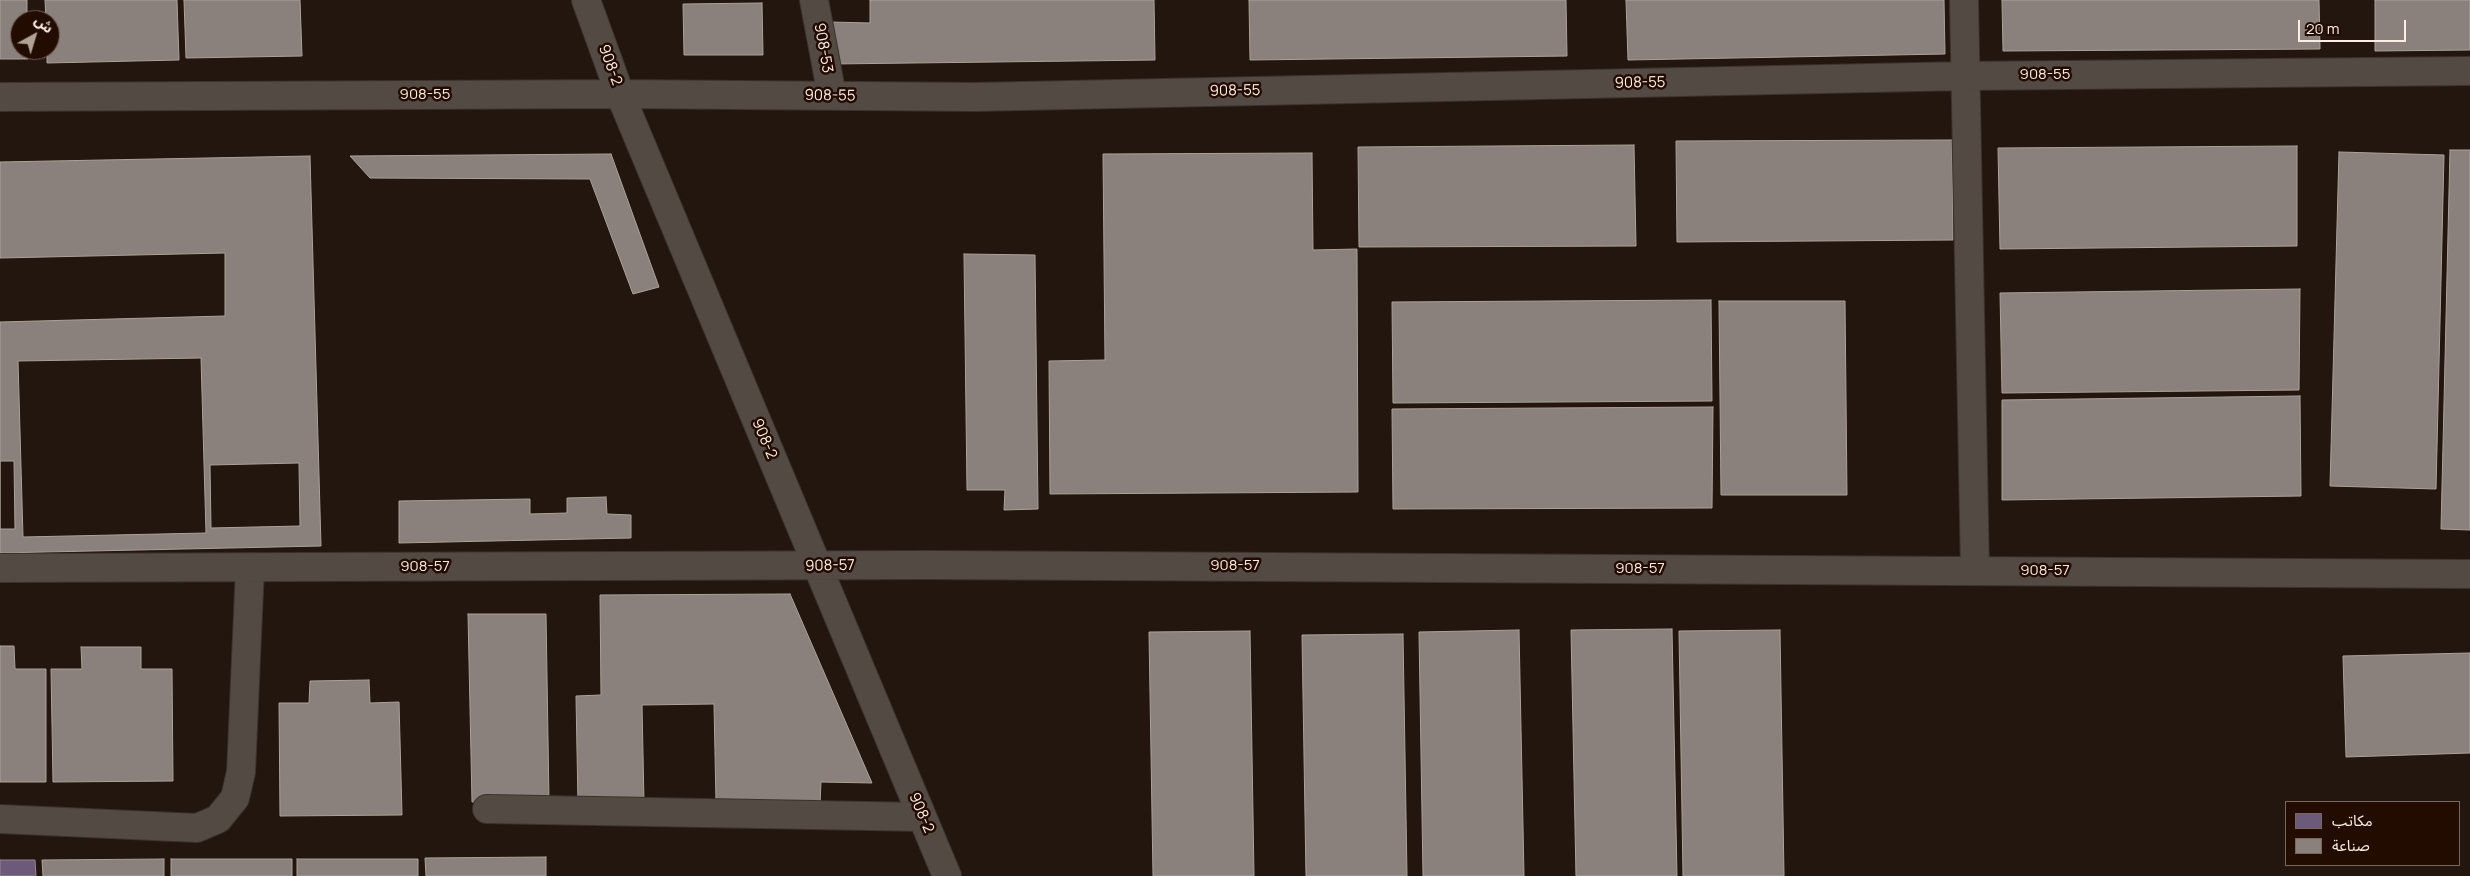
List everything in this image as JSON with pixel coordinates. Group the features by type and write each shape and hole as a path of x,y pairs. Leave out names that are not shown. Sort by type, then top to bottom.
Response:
{"street":[{"name":"908-2","path":"586,0 620,94 947,876"},
{"name":"908-53","path":"814,0 832,96"},
{"path":"1964,0 1975,571"},
{"name":"908-55","path":"0,97 620,94 985,97 1964,76 2470,71"},
{"name":"908-57","path":"0,568 948,565 2470,574"},
{"path":"0,819 197,828 218,819 235,798 241,772 250,568"},
{"path":"487,808 922,817"}],"building: مكاتب":[{"path":"0,860 35,860 36,876 0,876"}],"building: صناعة":[{"path":"0,0 27,0 27,10 10,10 10,59 0,59"},
{"path":"45,0 177,0 179,60 47,63 47,60 60,60 60,10 46,10"},
{"path":"184,0 300,0 302,56 186,58"},
{"path":"870,0 1154,0 1155,60 832,64 831,22 870,23"},
{"path":"1249,0 1566,0 1567,56 1250,60"},
{"path":"1626,0 1944,0 1945,54 1628,60"},
{"path":"2002,0 2319,0 2320,49 2003,51"},
{"path":"2375,0 2470,0 2470,50 2375,51"},
{"path":"762,3 763,55 684,55 683,4"},
{"path":"1952,140 1953,240 1677,242 1676,141"},
{"path":"1634,145 1636,246 1359,247 1358,147"},
{"path":"2297,146 2297,246 2000,249 1998,148"},
{"path":"2450,150 2470,150 2470,530 2441,529"},
{"path":"2339,152 2444,155 2436,489 2330,486"},
{"path":"1312,153 1313,250 1357,249 1358,492 1050,494 1049,361 1105,360 1103,154"},
{"path":"611,154 659,287 633,294 590,179 370,178 350,156"},
{"path":"310,156 321,546 0,553 0,322 225,316 225,253 0,258 0,162"},
{"path":"964,254 1035,255 1038,509 1004,510 1005,490 967,490"},
{"path":"2300,289 2299,390 2002,393 2000,293"},
{"path":"1711,300 1712,401 1393,403 1392,302"},
{"path":"1719,301 1845,301 1847,495 1721,495"},
{"path":"201,358 206,533 23,537 18,361"},
{"path":"2300,396 2301,496 2002,500 2002,400"},
{"path":"1713,407 1712,508 1393,509 1392,409"},
{"path":"0,461 14,461 15,529 0,529"},
{"path":"299,463 300,526 211,528 210,465"},
{"path":"606,497 607,514 631,515 631,538 399,543 399,501 530,499 530,514 567,513 567,498"},
{"path":"790,594 872,783 821,782 820,804 578,805 576,696 601,695 600,595"},
{"path":"468,614 546,614 549,801 472,802"},
{"path":"1672,629 1677,876 1576,876 1571,630"},
{"path":"1519,630 1524,876 1423,876 1419,632"},
{"path":"1780,630 1784,876 1683,876 1679,631"},
{"path":"1250,631 1254,876 1153,876 1149,632"},
{"path":"1403,634 1407,876 1306,876 1302,635"},
{"path":"0,646 14,646 15,669 46,669 46,782 0,782"},
{"path":"81,647 141,647 141,669 172,669 173,781 53,782 51,669 82,669"},
{"path":"2470,653 2470,753 2346,757 2343,656"},
{"path":"369,680 370,703 399,702 402,815 280,816 279,703 309,703 310,681"},
{"path":"714,704 716,802 644,803 642,705"},
{"path":"546,857 546,876 426,876 425,858"},
{"path":"164,859 164,876 43,876 42,860"},
{"path":"171,859 292,859 292,876 171,876"},
{"path":"297,859 418,859 418,876 297,876"}]}
